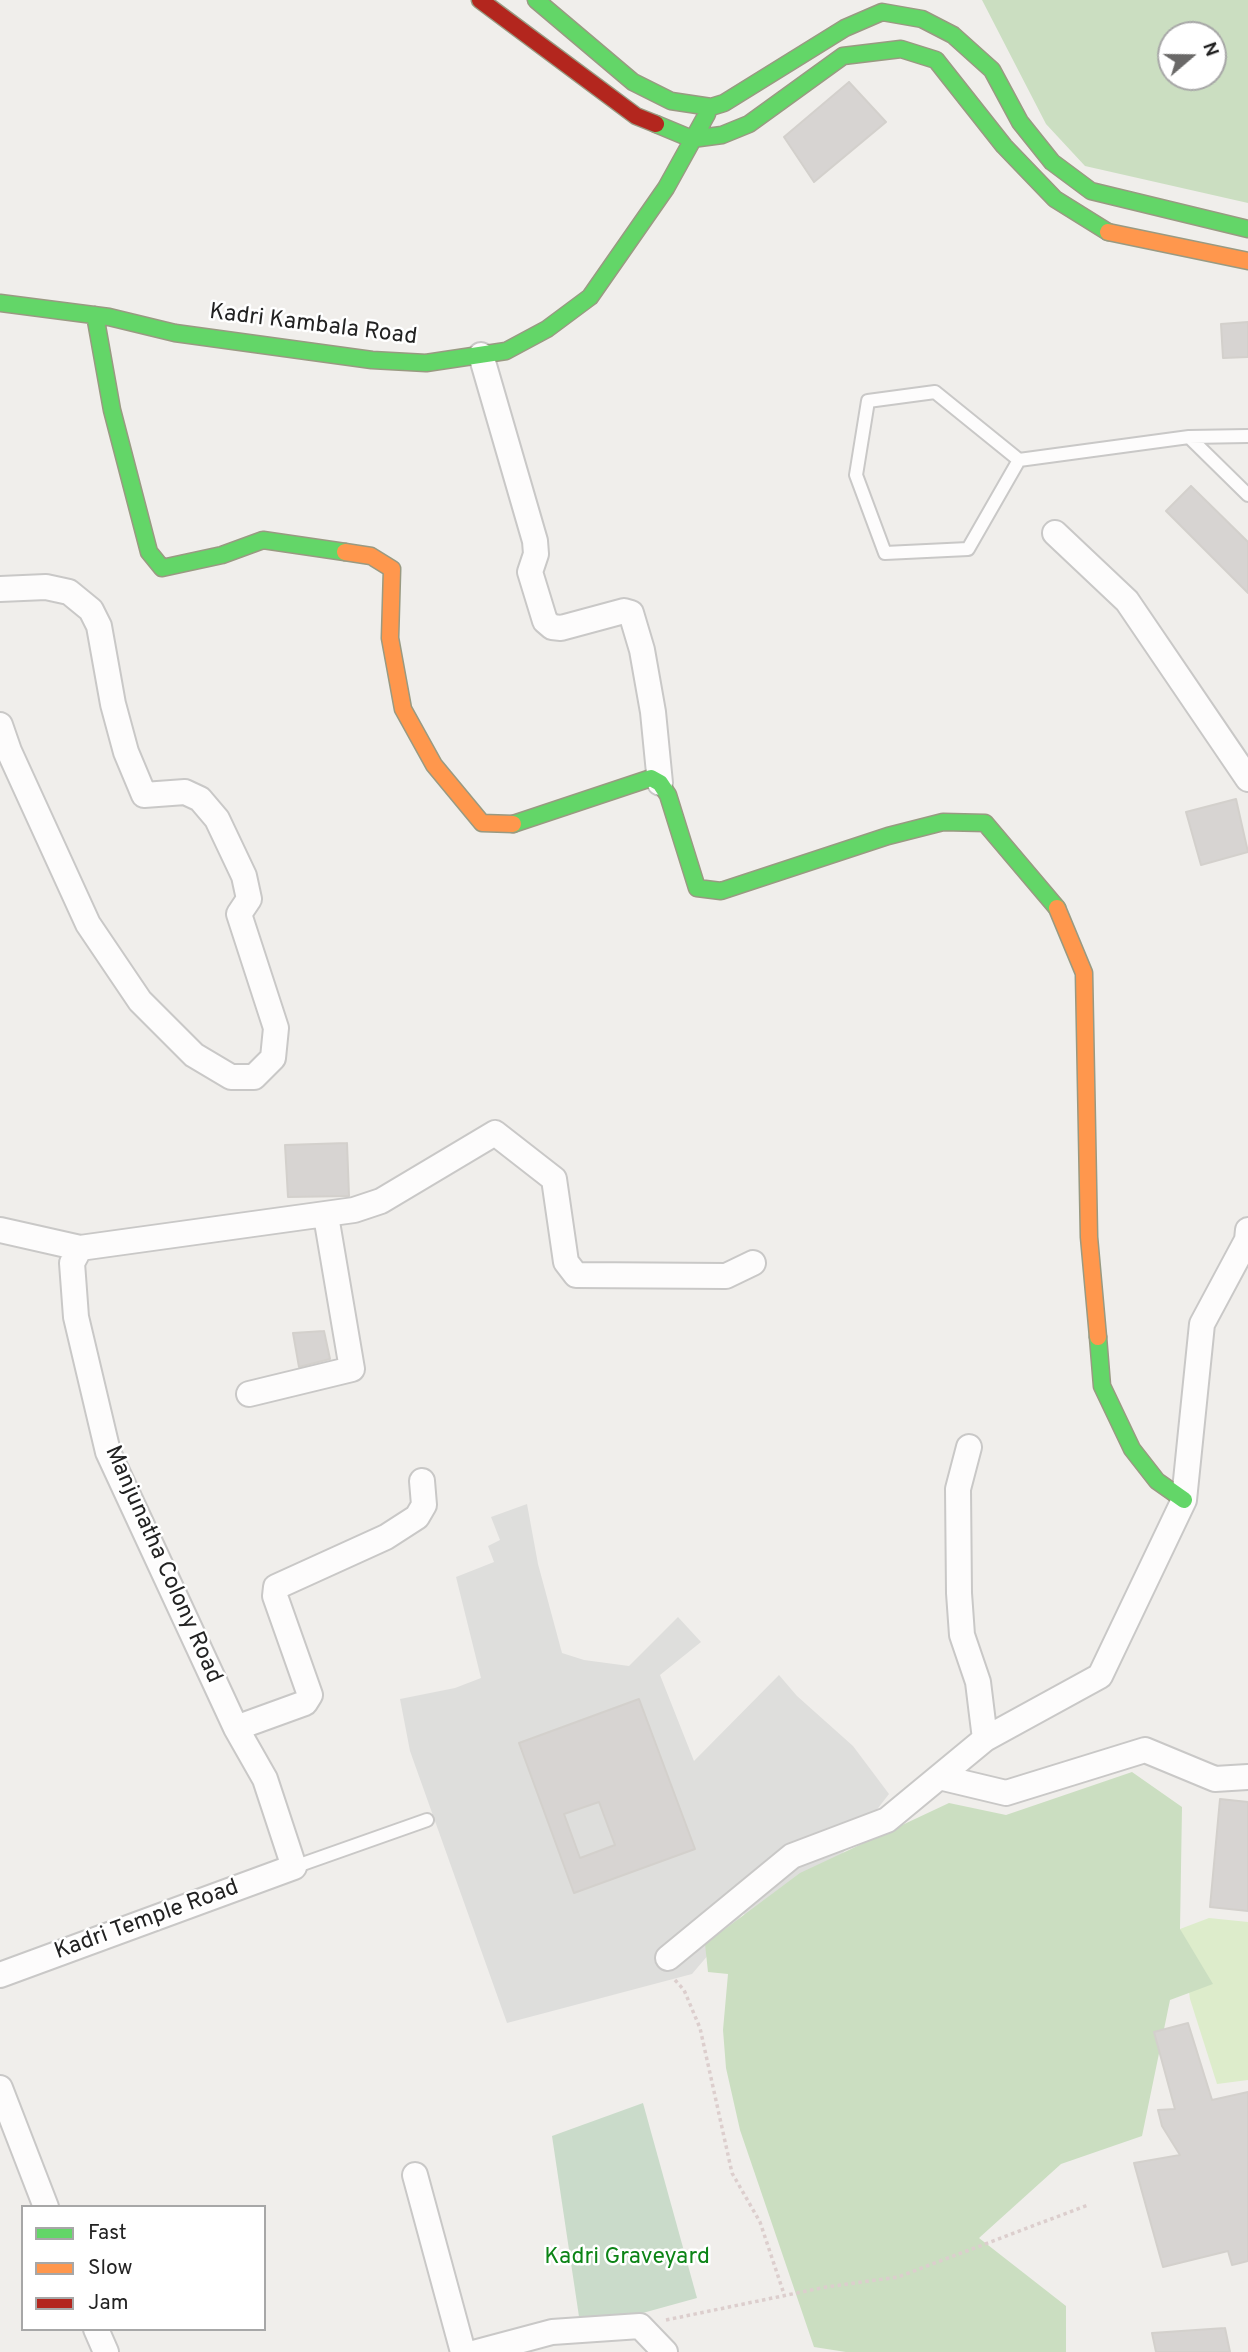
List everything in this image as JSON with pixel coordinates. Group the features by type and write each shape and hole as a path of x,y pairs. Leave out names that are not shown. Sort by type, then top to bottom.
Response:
{"street":[{"path":"480,0 636,116 692,139 722,135 749,124 843,56 901,49 936,60 1004,146 1055,200 1103,231 1248,261"},
{"path":"536,0 633,82 671,101 711,107 724,103 845,28 882,12 922,19 953,35 992,70 1020,122 1052,162 1091,191 1248,229"},
{"name":"Kadri Kambala Road","path":"0,303 95,315 175,333 372,360 426,363 506,351 547,329 590,297 666,188 711,107"},
{"path":"95,315 112,410 149,552 162,568 222,555 262,540 371,556 392,569 390,638 403,709 434,765 482,823 519,824 651,778 660,783 668,795 697,888 721,891 888,836 943,822 985,823 1055,903 1084,974 1089,1237 1102,1386 1132,1449 1157,1480 1184,1500"},
{"path":"481,355 535,541 536,554 530,572 545,621 552,627 561,628 624,611 631,613 651,699 660,783"},
{"path":"1055,533 1126,601 1248,779"},
{"path":"0,589 46,587 69,592 91,610 99,626 113,704 126,752 144,795 185,792 200,799 217,819 244,876 249,899 239,914 276,1028 273,1058 254,1077 231,1077 194,1055 140,1001 89,924 9,751 0,725"},
{"path":"0,1230 80,1248 326,1216 382,1201 495,1133 554,1179 566,1262 576,1275 726,1276 753,1262"},
{"path":"249,1394 352,1368 326,1216"},
{"path":"669,1966 792,1856 887,1820 985,1739 1101,1676 1184,1500 1202,1324 1247,1240 1248,1230"},
{"name":"Manjunatha Colony Road","path":"80,1248 72,1263 76,1317 108,1452 236,1728 265,1779 294,1867"},
{"path":"969,1447 958,1489 959,1593 962,1635 978,1682 985,1739"},
{"path":"236,1728 305,1703 310,1695 275,1596 276,1587 386,1536 417,1517 424,1505 422,1481"},
{"path":"939,1777 1006,1793 1145,1750 1215,1779 1248,1777"},
{"name":"Kadri Temple Road","path":"0,1975 294,1867"},
{"path":"0,2088 45,2205"},
{"path":"415,2175 463,2352"},
{"path":"477,2352 552,2332 640,2326 665,2352"},
{"path":"97,2331 106,2352"}],"lane":[{"path":"1018,460 968,549 885,553 856,475 868,401 935,392 1018,460 1189,437 1248,436"},
{"path":"1189,437 1248,495"},
{"path":"294,1867 427,1820"}],"path":[{"path":"669,1966 684,1990 701,2028 732,2173 760,2222 784,2295"},
{"path":"640,2326 784,2295 898,2277 1088,2205"}],"shaded area":[{"path":"527,1504 538,1564 562,1653 584,1660 629,1666 678,1617 701,1642 660,1675 694,1761 779,1675 797,1696 853,1746 889,1794 780,1934 743,1914 692,1974 507,2023 410,1751 400,1699 455,1688 481,1678 456,1577 494,1562 488,1546 500,1540 491,1517"}],"green space":[{"path":"982,0 1248,0 1248,203 1085,166 1046,124"},
{"path":"1132,1772 1182,1807 1180,1929 1213,1984 1170,2000 1142,2136 1061,2164 979,2238 1066,2306 1066,2352 846,2352 814,2347 740,2130 726,2068 723,2030 728,1974 708,1972 705,1944 800,1873 949,1803 1006,1815"},
{"path":"1209,1918 1248,1922 1248,2080 1217,2084 1190,1999 1180,1929"},
{"name":"Kadri Graveyard","path":"643,2103 697,2298 581,2330 552,2136"}],"building":[{"path":"849,82 886,122 814,182 784,137"},
{"path":"1248,322 1248,357 1223,358 1221,324"},
{"path":"1191,486 1248,542 1248,593 1166,511"},
{"path":"1236,799 1248,852 1201,865 1186,812"},
{"path":"347,1143 349,1196 288,1197 285,1145"},
{"path":"324,1331 330,1359 299,1367 293,1333"},
{"path":"639,1699 695,1849 574,1893 519,1743","holes":["599,1802 615,1845 580,1858 564,1814"]},
{"path":"1220,1799 1248,1802 1248,1911 1210,1907"},
{"path":"1188,2023 1212,2100 1248,2092 1248,2261 1232,2265 1228,2251 1163,2267 1134,2163 1180,2155 1162,2126 1158,2110 1175,2109 1154,2032"},
{"path":"1225,2328 1230,2352 1156,2352 1152,2333"}],"traffic: fast":[{"path":"536,0 633,82 671,101 711,107 724,103 845,28 882,12 922,19 953,35 992,70 1020,122 1052,162 1091,191 1248,229"},
{"path":"656,124 692,139 722,135 749,124 843,56 901,49 936,60 1004,146 1055,199 1108,232"},
{"path":"0,303 109,317 175,333 372,360 426,363 506,351 547,329 590,297 666,188 707,114"},
{"path":"95,315 112,410 149,552 162,568 222,555 263,540 345,552"},
{"path":"513,824 651,778 660,783 668,795 697,888 721,891 888,836 943,822 985,823 1057,908"},
{"path":"1098,1337 1102,1386 1132,1449 1157,1481 1184,1500"}],"traffic: slow":[{"path":"1108,232 1248,261"},
{"path":"345,552 371,556 392,569 390,638 403,709 434,765 482,823 513,824"},
{"path":"1057,908 1084,973 1089,1237 1098,1337"}],"traffic: jam":[{"path":"480,0 636,116 656,124"}]}
